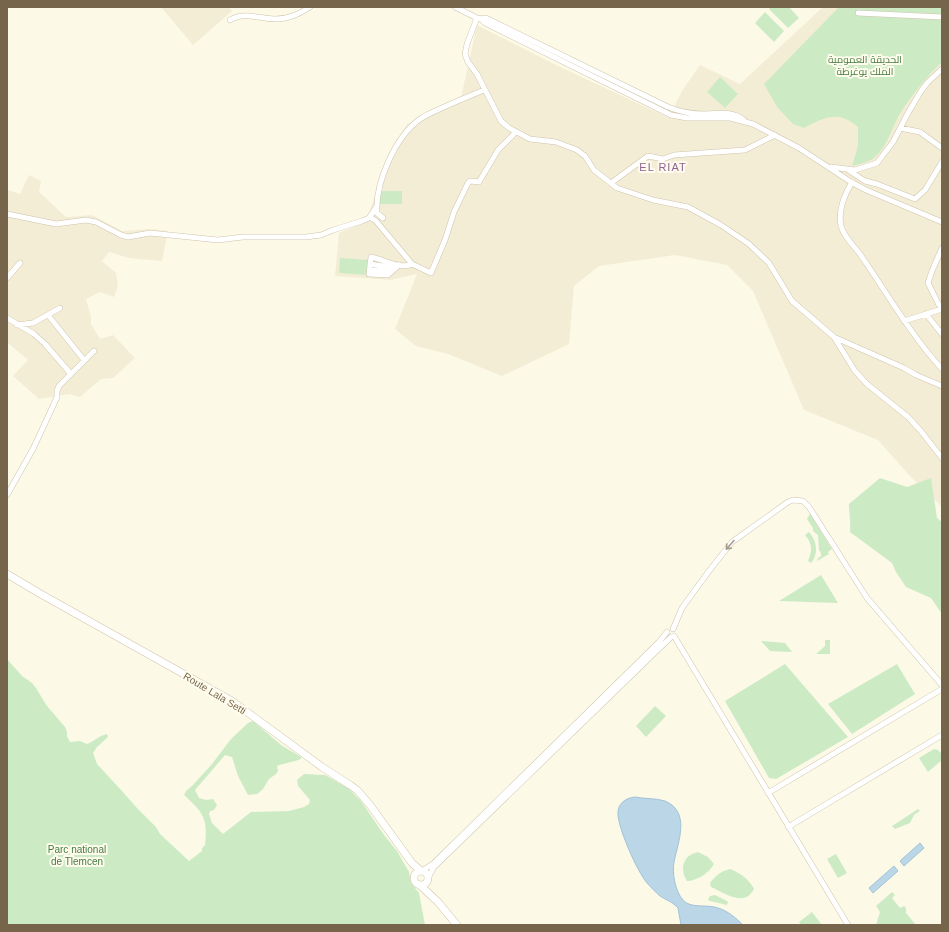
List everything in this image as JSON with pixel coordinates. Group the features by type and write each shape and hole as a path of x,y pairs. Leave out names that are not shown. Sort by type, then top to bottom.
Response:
{"main road":[{"name":"Route Lala Setti","path":"7,574 232,701 280,738 357,790 370,805 398,844"},
{"path":"398,844 414,866 427,874 430,886 451,918"},
{"path":"398,844 410,865 415,883 431,894 457,925"},
{"path":"414,877 417,872 421,871"},
{"path":"421,886 425,885 428,879"}],"street":[{"path":"230,20 246,15 270,19 284,18 298,14 310,7"},
{"path":"455,7 479,18 486,18 679,112 730,113 737,115 746,122 775,135 812,156 852,182 884,198 942,222"},
{"path":"858,13 942,16"},
{"path":"479,18 466,44 465,54 501,121 509,128 530,139 556,142 577,150 585,156 594,170 617,188 653,200 688,208 721,225 749,244 769,263 792,301 834,337 904,368 916,376 942,386"},
{"path":"826,166 855,170 877,163 893,142 921,91 942,69"},
{"path":"383,218 377,213 381,181 398,144 410,128 421,118 484,90"},
{"path":"900,128 920,132 942,148"},
{"path":"370,216 376,221 412,264 431,273 454,212 468,183 470,181 479,182 498,150 516,132"},
{"path":"611,183 648,156 663,159 674,155 745,150 775,135"},
{"path":"847,169 865,181 878,184 915,199 924,190 942,162"},
{"path":"852,182 842,205 840,218 842,228 847,238 859,253 904,321 942,369"},
{"path":"7,214 56,224 86,220 96,222 121,235 128,236 150,233 218,240 243,237 306,237 321,235 362,222 370,216 377,206"},
{"path":"904,321 942,309 939,306 928,283 942,248"},
{"path":"7,278 20,263"},
{"path":"395,268 388,275 370,274 370,267 395,268 412,264"},
{"path":"17,325 33,323 60,308"},
{"path":"926,314 942,334"},
{"path":"48,315 84,360"},
{"path":"7,318 30,332 45,344 71,374"},
{"path":"30,332 33,323"},
{"path":"834,337 856,372 867,384 908,418 920,430 942,458"},
{"path":"7,495 33,449 57,397 56,391 59,386 94,351"},
{"path":"428,879 434,867 673,636 675,632 673,629 682,608 732,542 760,521 793,500 804,501 809,507 867,598 942,685"},
{"path":"421,871 432,864 445,852 659,642 670,629 673,629"},
{"path":"667,632 668,636 673,636 848,925"},
{"path":"768,793 942,689"},
{"path":"788,827 942,735"}],"shaded area":[{"path":"161,7 229,7 232,11 193,45"},
{"path":"823,7 942,7 942,507 909,475 878,440 804,410 753,291 727,265 675,255 599,266 574,286 569,344 502,376 448,354 416,346 395,329 417,274 390,280 335,276 339,233 366,222 389,155 407,124 460,102 477,25 554,64 669,118 682,91 700,65 740,84"},
{"path":"29,175 41,181 39,192 66,217 92,215 122,231 149,229 168,231 162,261 129,258 109,252 102,261 116,273 118,286 114,297 100,292 86,299 91,316 91,324 100,339 113,335 135,358 113,378 101,379 80,397 70,394 39,399 13,376 28,360 7,343 7,191 20,194"}],"green space":[{"path":"771,7 789,7 799,18 788,28 769,9"},
{"name":"الحديقة العمومية الملك يوغرطة","path":"839,7 942,7 942,62 915,92 898,118 887,142 875,157 864,163 852,166 858,146 858,127 844,118 838,117 825,118 804,128 793,124 777,107 764,84"},
{"path":"765,12 784,31 774,42 755,23"},
{"path":"720,77 738,94 725,108 707,92"},
{"path":"380,191 402,191 402,204 380,204"},
{"path":"340,258 369,260 368,275 339,273"},
{"path":"880,478 907,487 931,478 937,518 942,522 942,614 931,598 906,587 892,563 850,532 849,504"},
{"path":"810,514 832,549 828,552 829,554 817,561 821,556 821,553 819,550 818,535 813,531 813,528 807,519"},
{"path":"809,532 814,539 816,548 814,559 811,563 808,561 811,545 805,535"},
{"path":"821,575 838,603 779,601"},
{"path":"825,640 830,640 830,654 816,654 825,646"},
{"path":"761,641 785,643 792,652 770,651"},
{"name":"Parc national de Tlemcen","path":"7,659 22,676 36,688 47,706 65,727 70,742 80,741 87,744 107,734 108,737 93,753 97,764 156,827 160,834 189,861 202,851 202,848 205,845 206,828 200,811 184,795 212,764 231,739 248,723 253,721 281,745 301,757 301,759 277,766 278,771 269,779 263,789 257,794 248,795 238,776 232,757 225,755 195,790 199,798 206,800 213,799 217,805 214,810 210,811 209,814 212,823 223,834 251,812 289,811 304,807 309,804 310,800 298,786 297,780 304,774 325,775 348,788 361,801 384,835 397,851 409,872 411,883 419,893 425,925 7,925"},
{"path":"785,664 848,737 776,779 769,778 725,701"},
{"path":"897,664 915,694 852,734 828,704"},
{"path":"655,706 666,716 646,737 636,726"},
{"path":"934,749 938,750 942,754 942,760 928,772 919,758"},
{"path":"918,809 920,811 914,815 910,823 895,829 892,826"},
{"path":"698,852 708,857 714,864 702,876 695,880 687,881 683,872 684,863 689,856"},
{"path":"836,854 847,873 838,878 827,859"},
{"path":"730,869 737,872 750,882 754,889 750,895 745,898 734,897 711,887 710,883 716,876 721,872"},
{"path":"892,892 895,895 892,898 900,908 904,906 906,908 906,913 916,925 876,925 880,912 876,906"},
{"path":"715,895 727,901 727,905 708,900 710,896"},
{"path":"812,912 822,925 801,925 799,922"}],"water":[{"path":"635,797 665,801 673,806 678,812 681,828 673,871 676,887 683,900 690,904 722,909 732,915 743,925 681,925 678,908 660,896 647,883 638,869 625,840 619,822 618,811 622,802"},
{"path":"920,843 924,848 904,866 900,861"},
{"path":"894,866 898,871 873,893 869,888"}],"district":[{"name":"EL RIAT","path":"663,167"}]}
